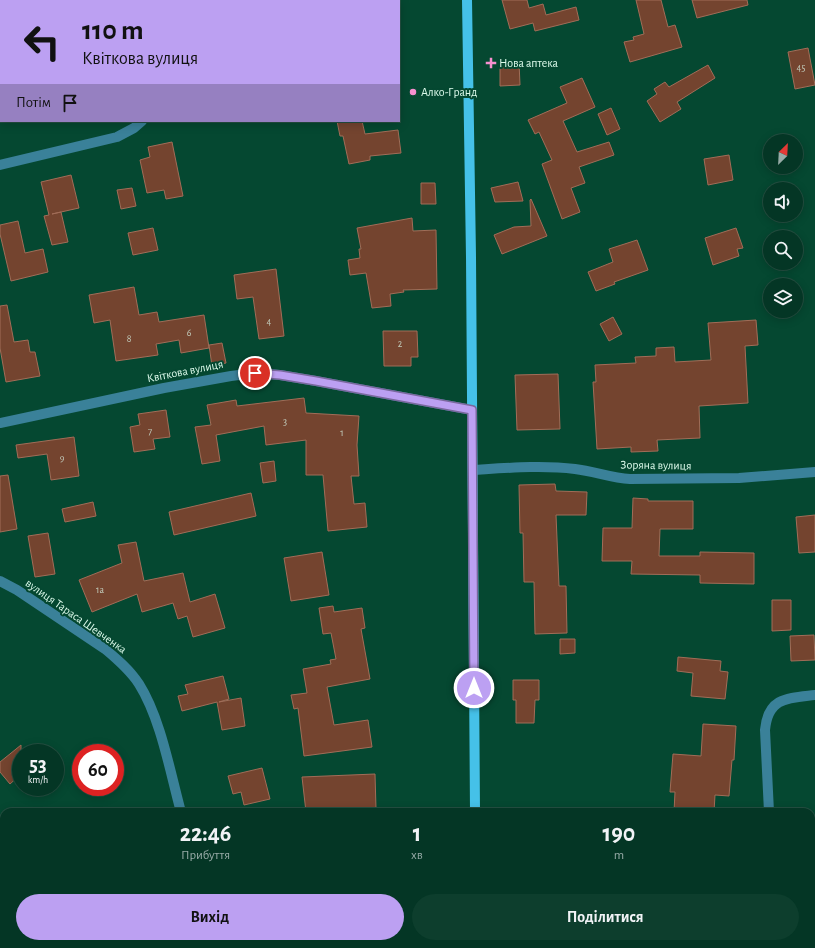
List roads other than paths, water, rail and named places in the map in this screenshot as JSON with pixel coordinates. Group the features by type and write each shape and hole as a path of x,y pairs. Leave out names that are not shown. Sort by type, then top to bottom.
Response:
{"main road":[{"path":"467,0 471,257 475,808"}],"street":[{"path":"0,165 117,136 134,128 141,122"},
{"name":"Квіткова вулиця","path":"0,423 164,388 255,373 280,375 316,381 472,410"},
{"name":"Зоряна вулиця","path":"473,470 558,467 583,470 615,478 630,479 739,478 815,472"},
{"name":"вулиця Тараса Шевченка","path":"0,581 17,590 104,649 131,673 144,694 154,715 180,808"},
{"path":"769,808 765,735 767,717 777,702 788,698 815,695"}],"place":[{"name":"Нова аптека","path":"491,63"},
{"name":"Алко-Гранд","path":"413,92"}]}
